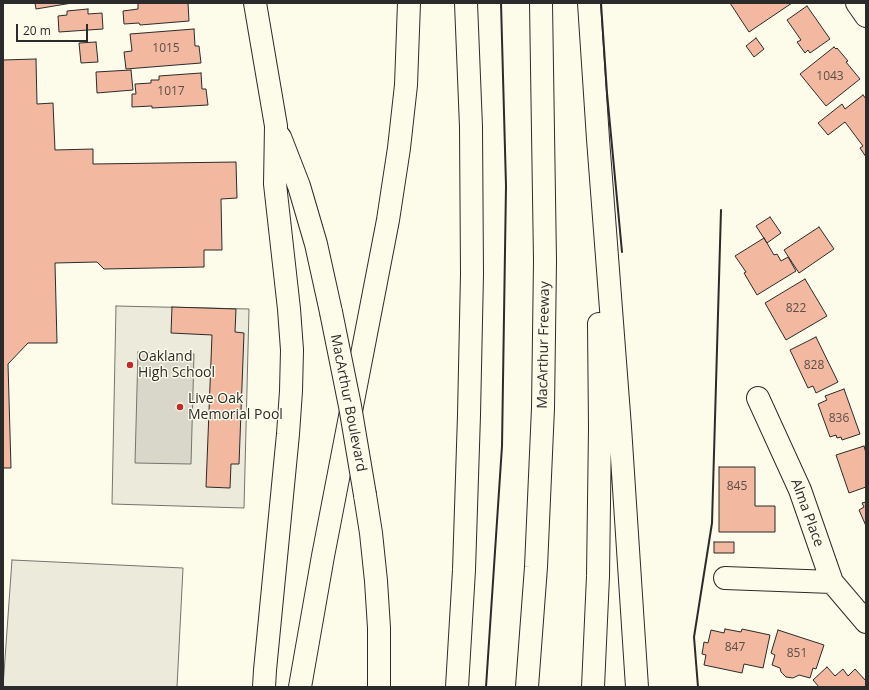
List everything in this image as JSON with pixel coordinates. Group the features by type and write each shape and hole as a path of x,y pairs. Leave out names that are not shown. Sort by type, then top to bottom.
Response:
{"main road":[{"name":"MacArthur Boulevard","path":"255,3 276,126 275,184 292,350 288,434 264,687"},
{"path":"300,687 323,556 388,220 399,148 406,84 409,3"},
{"path":"457,687 470,415 472,282 471,127 466,3"},
{"name":"MacArthur Freeway","path":"527,687 536,566 543,408 545,260 541,3"},
{"path":"589,3 620,427 637,687"},
{"path":"857,3 866,16"},
{"name":"MacArthur Boulevard","path":"276,126 299,186 314,236 350,406 371,533 376,581 379,628 379,687"},
{"path":"593,687 598,576 600,428 598,139"},
{"name":"Alma Place","path":"758,398 800,490 832,582 866,622"},
{"path":"726,578 832,582"}],"shaded area":[{"name":"Live Oak Memorial Pool","path":"116,306 249,309 244,508 112,504"},
{"name":"Live Oak Memorial Pool","path":"138,352 194,354 191,464 135,463"},
{"path":"12,560 183,568 177,687 3,687"}],"building":[{"path":"35,3 72,3 36,9"},
{"path":"138,3 188,3 189,21 140,25 139,23 124,24 123,11 138,9"},
{"path":"730,3 792,3 749,32"},
{"path":"807,6 830,39 810,53 808,50 805,53 797,42 801,40 787,20"},
{"path":"88,9 88,14 102,13 103,29 59,32 58,16 67,15 67,11"},
{"path":"194,29 195,46 199,46 201,63 126,69 124,52 132,51 130,34"},
{"path":"756,38 764,49 754,57 746,46"},
{"path":"96,42 98,62 81,63 79,43"},
{"path":"834,47 836,49 837,48 848,61 846,62 860,79 826,106 800,74"},
{"path":"36,59 37,104 53,103 55,150 93,149 93,164 236,162 237,198 221,199 222,250 204,250 204,267 104,269 97,262 55,263 57,343 28,343 8,364 11,468 3,468 3,60"},
{"path":"131,70 133,90 97,93 96,72"},
{"path":"201,73 202,89 206,89 208,105 152,108 152,106 132,107 132,94 136,94 135,84 151,83 151,80 159,80 159,76"},
{"path":"863,95 866,99 866,157 860,148 863,146 845,122 828,135 818,123 842,104 845,109"},
{"path":"770,217 781,233 767,243 756,226"},
{"path":"819,227 834,249 799,273 784,250"},
{"path":"764,238 774,255 777,254 781,261 788,257 796,271 757,295 744,273 746,272 735,256"},
{"path":"805,279 827,316 786,340 765,303"},
{"path":"172,307 236,309 235,332 244,333 239,464 231,464 230,488 206,487 212,335 171,333"},
{"path":"816,337 838,382 816,393 813,386 808,388 790,350"},
{"path":"844,389 860,434 842,440 841,437 837,438 836,435 830,437 818,404 827,400 825,396"},
{"path":"864,446 866,453 866,487 849,493 836,455"},
{"path":"719,467 755,467 755,506 775,506 775,532 719,532"},
{"path":"866,502 866,526 859,510 864,507 862,503"},
{"path":"714,542 734,542 734,553 714,553"},
{"path":"725,629 741,632 742,629 770,635 763,668 744,664 742,673 704,665 706,655 702,654 704,642 708,643 711,630 724,633"},
{"path":"778,630 824,645 816,669 813,668 810,678 799,675 793,678 786,677 781,672 780,668 772,665 775,655 771,653"},
{"path":"827,667 835,676 843,669 848,676 855,669 866,681 866,687 819,687 813,680"}],"wall":[{"path":"486,687 502,446 506,186 501,3"},
{"path":"601,3 607,93 622,252"},
{"path":"698,687 694,637 712,523 721,210"}],"place":[{"name":"Oakland High School","path":"130,365"},
{"name":"Live Oak Memorial Pool","path":"180,407"}]}
